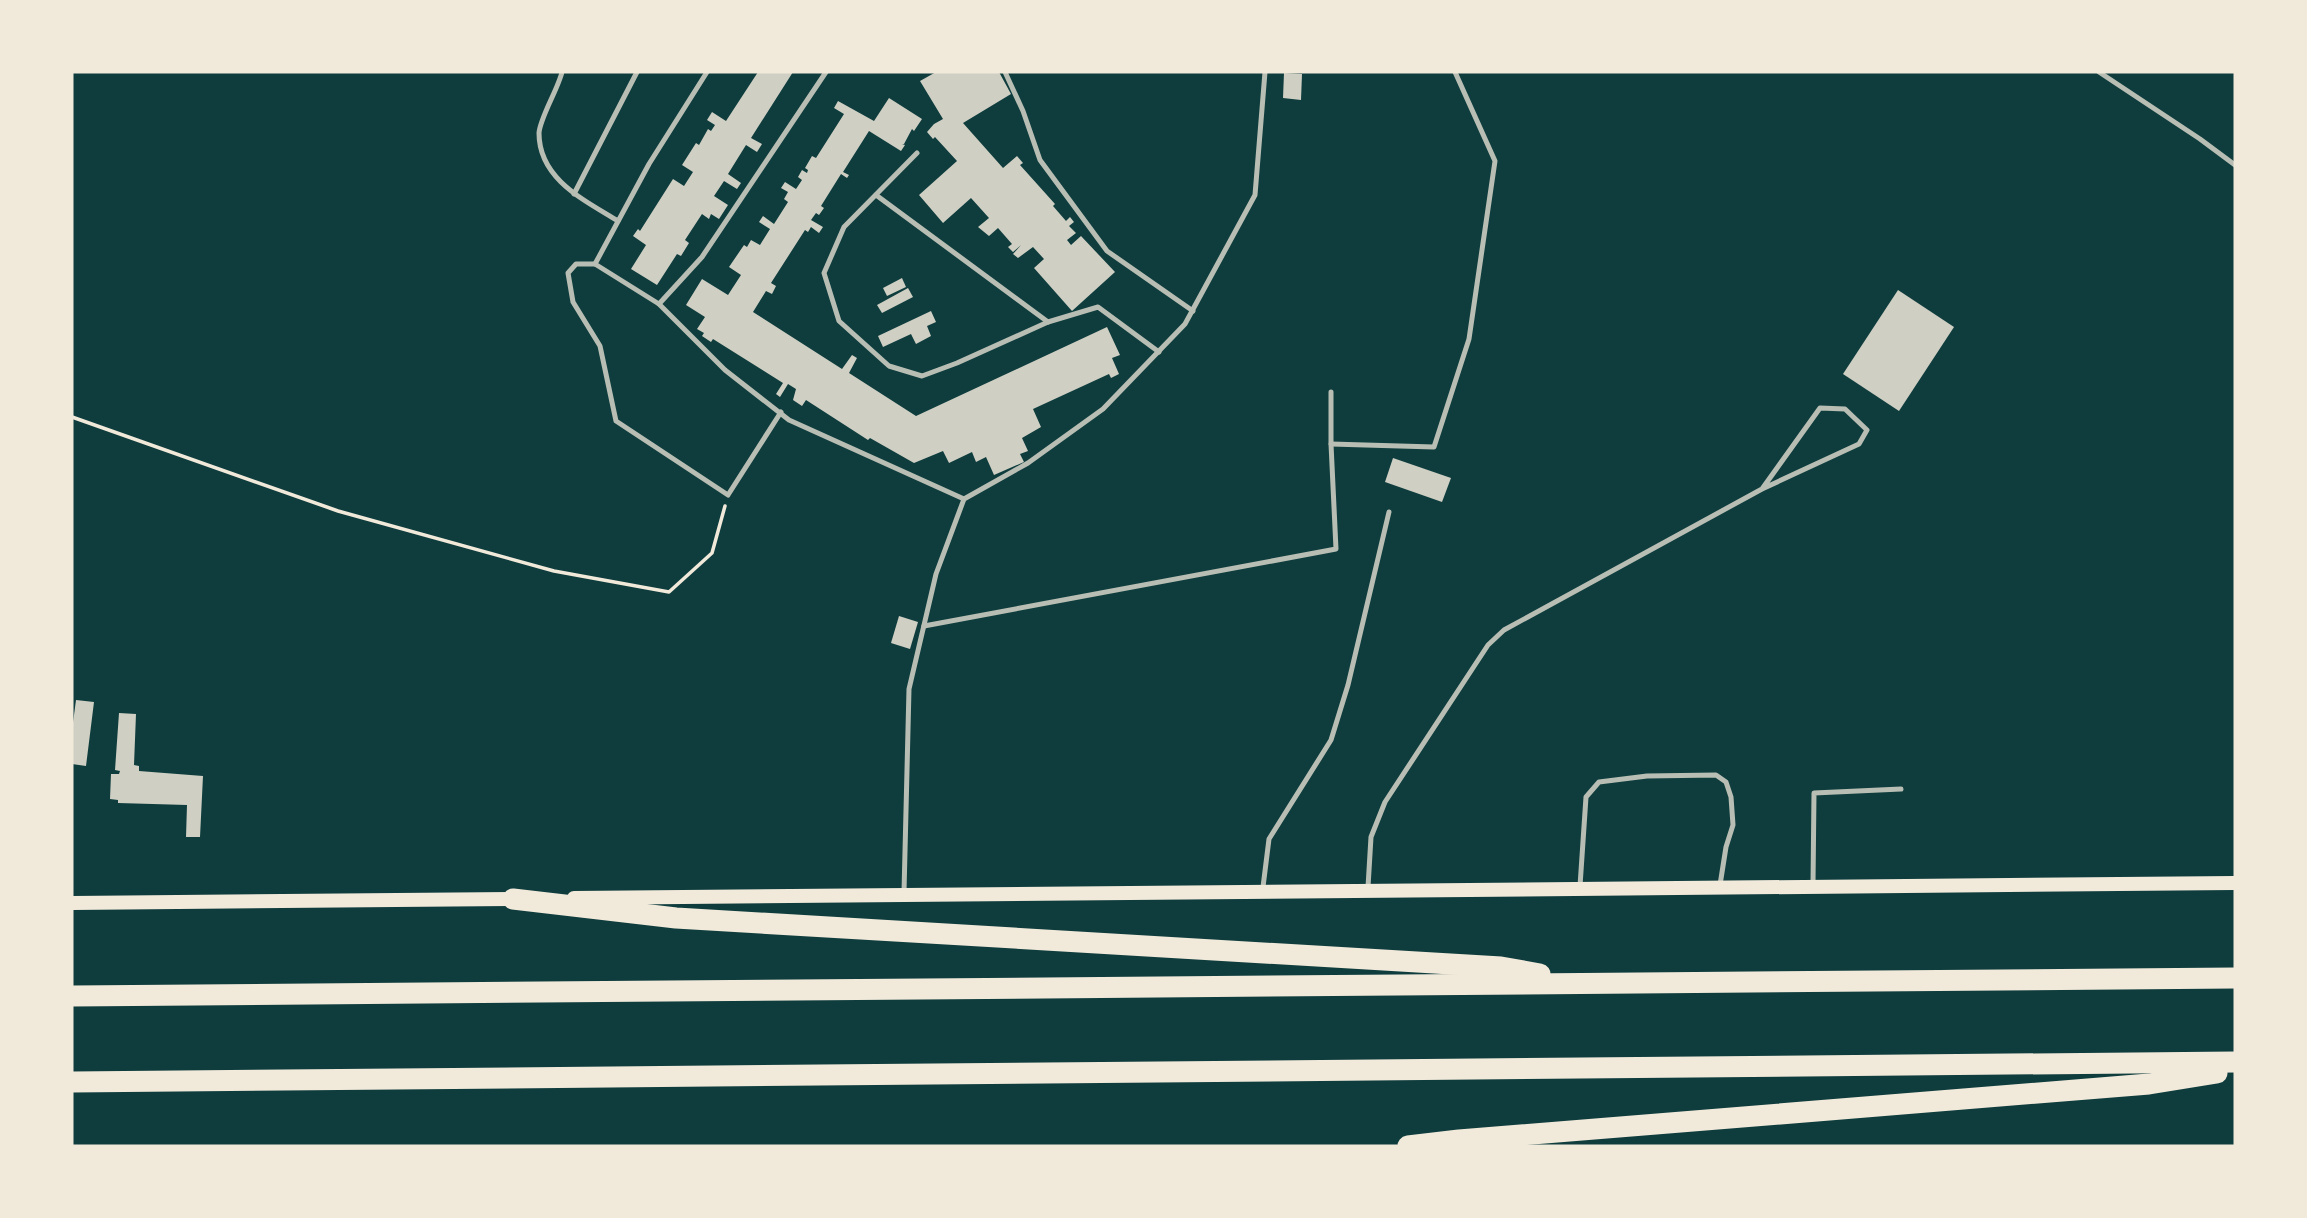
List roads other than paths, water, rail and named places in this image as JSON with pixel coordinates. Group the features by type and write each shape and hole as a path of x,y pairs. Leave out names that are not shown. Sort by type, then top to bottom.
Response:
{"highway":[{"path":"513,899 676,918 1501,967 1594,983"},
{"path":"72,996 2235,978"},
{"path":"72,1082 2235,1062"},
{"path":"1408,1146 2149,1084 2235,1070"}],"main road":[{"path":"72,903 904,892 1720,889 2235,883"}],"lane":[{"path":"562,72 539,131 545,164 574,194 618,220"},
{"path":"574,194 637,72"},
{"path":"595,264 649,164 707,72"},
{"path":"659,304 702,257 826,72"},
{"path":"1005,72 1023,111 1040,160 1107,251 1192,311"},
{"path":"904,892 909,689 936,574 964,499 1028,463 1103,409 1185,324 1255,195 1265,72"},
{"path":"1331,444 1434,447 1469,339 1495,161 1455,72"},
{"path":"2099,72 2235,165"},
{"path":"917,153 844,228 824,273 839,321 889,366 922,376 1048,322 1098,307 1159,352"},
{"path":"876,195 1048,322"},
{"path":"781,412 729,495 616,421 600,346 573,302 568,273 576,264 595,264 659,304 725,370 781,412 789,421 964,499"},
{"path":"924,626 1336,549 1331,391"},
{"path":"1368,890 1371,837 1385,802 1488,645 1504,630 1762,489 1859,444 1867,430 1845,409 1820,408 1762,489"},
{"path":"1262,890 1269,839 1331,740 1348,685 1389,512"},
{"path":"1580,889 1586,797 1599,782 1647,776 1716,775 1726,782 1731,797 1732,825 1720,889"},
{"path":"1813,888 1814,793 1901,789"}]}
